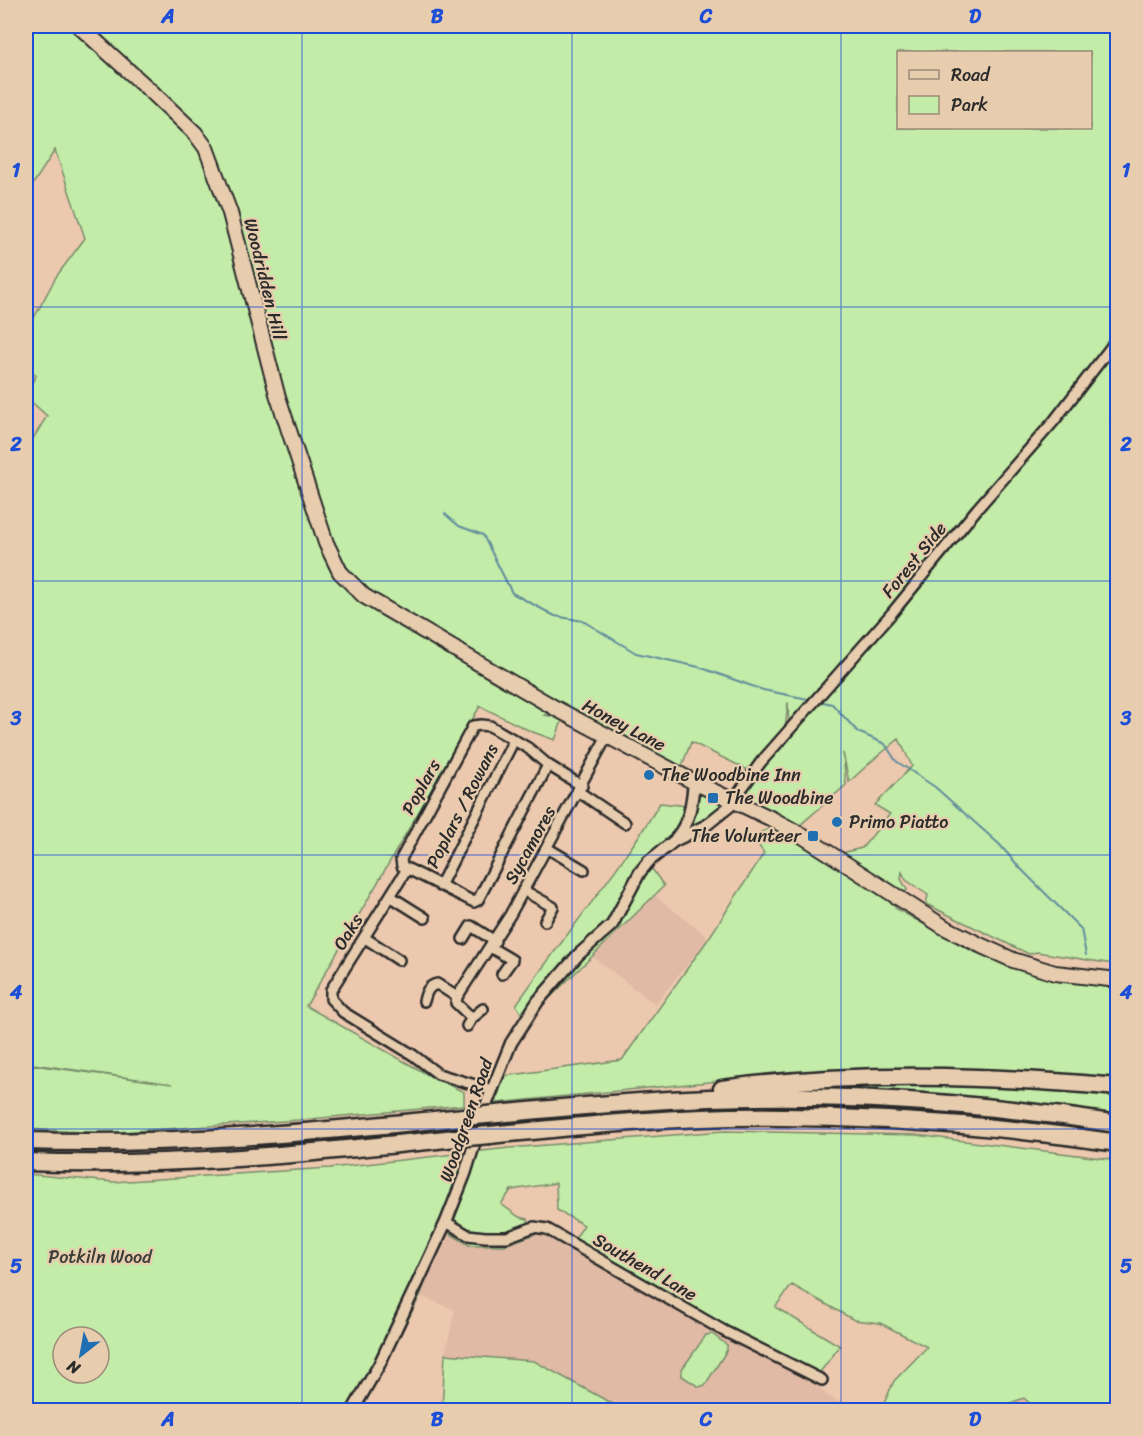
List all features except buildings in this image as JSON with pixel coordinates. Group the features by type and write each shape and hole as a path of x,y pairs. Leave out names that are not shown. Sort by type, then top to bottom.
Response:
{"highway":[{"path":"668,1100 745,1086 890,1077 984,1077 1118,1087"},
{"path":"26,1141 122,1142 208,1139 668,1100 754,1097 884,1100 1012,1110 1118,1124"},
{"path":"26,1162 152,1163 226,1159 644,1122 738,1117 810,1117 934,1122 1118,1143"}],"main road":[{"name":"Woodridden Hill","path":"79,26 195,133 206,148 230,213 256,308 264,348 291,439 326,543 340,572 350,584"},
{"name":"Honey Lane","path":"350,584 364,596 555,708 694,782 801,835 944,927 1013,960 1055,973 1118,980"}],"street":[{"name":"Forest Side","path":"733,801 761,762 892,613 976,509 1054,421 1117,338"},
{"name":"Poplars","path":"407,869 402,866 401,859 473,726 490,726 514,740"},
{"name":"Sycamores","path":"458,997 510,915 607,736"},
{"path":"514,740 625,823"},
{"name":"Poplars / Rowans","path":"440,886 514,740"},
{"path":"407,869 474,902 478,900 548,765"},
{"name":"Woodgreen Road","path":"674,841 686,824 691,810 694,782"},
{"name":"Woodgreen Road","path":"353,1410 379,1365 446,1222 462,1182 492,1090 511,1043 538,1001 579,955 612,925 640,872 662,849 705,826 733,801"},
{"path":"547,848 584,870"},
{"name":"Oaks","path":"407,869 331,990 331,999 343,1012 413,1055 438,1074 492,1090"},
{"path":"523,890 553,907 545,921"},
{"path":"390,896 425,918"},
{"path":"463,939 471,926 512,960 502,974"},
{"path":"365,938 399,960"},
{"path":"424,1000 432,985 437,984 458,997 456,1003 469,1022 483,1009"},
{"name":"Southend Lane","path":"446,1222 468,1235 485,1237 507,1237 534,1227 547,1229 724,1331 822,1380"}],"shaded area":[{"path":"655,896 709,938 655,1004 584,950 612,925"},
{"path":"446,1231 469,1245 505,1245 533,1235 547,1236 814,1380 827,1396 856,1410 624,1410 534,1361 445,1354 455,1310 420,1296"},
{"path":"1024,1398 1037,1410 990,1410"}],"green space":[{"path":"26,26 74,26 178,119 206,155 337,573 550,711 544,715 563,718 555,740 530,731 480,706 306,1006 430,1076 464,1092 464,1105 299,1120 104,1133 26,1129 26,1064 172,1084 26,1063 26,450 47,416 26,397 26,392 36,376 26,362 26,333 56,277 85,238 55,150 26,195"},
{"path":"86,26 1117,26 1118,415 1110,422 1118,434 1117,973 1114,973 1113,964 1037,952 1029,954 926,904 928,895 906,880 902,872 901,879 907,890 895,908 970,950 996,961 1072,982 1117,987 1117,1080 973,1069 908,1068 729,1080 496,1103 504,1076 622,1060 709,938 764,853 752,836 771,828 785,833 825,857 862,848 890,814 875,805 912,766 899,739 849,782 843,753 846,785 800,825 739,797 789,736 788,702 785,730 748,770 691,742 680,771 433,632 366,587 336,551 274,365 253,271 221,164 208,140 167,96"},
{"path":"699,793 723,802 723,805 709,818 693,826 692,819"},
{"path":"660,803 688,806 675,838 645,859 664,886 526,1021 516,1005 626,855"},
{"path":"891,1081 1117,1093 1117,1116 844,1091 843,1083"},
{"name":"Potkiln Wood","path":"724,1131 916,1135 1117,1160 1117,1410 1037,1410 1024,1398 990,1410 881,1410 894,1381 927,1347 880,1323 854,1320 792,1285 775,1307 840,1346 814,1380 569,1248 584,1225 557,1210 556,1183 511,1190 501,1204 519,1217 528,1219 533,1235 505,1245 469,1245 446,1231 420,1296 362,1410 26,1410 26,1174 113,1182 330,1168 509,1148"},
{"path":"712,1334 727,1345 727,1350 705,1385 699,1387 682,1376 682,1369 706,1335"},
{"path":"445,1354 534,1361 624,1410 442,1410"}],"waterway":[{"path":"445,514 459,526 483,535 512,593 555,616 583,621 636,653 699,667 763,690 813,700"},
{"path":"819,701 832,704 858,732 885,744 896,761 935,787 999,844 1081,929 1086,955"}],"place":[{"name":"The Woodbine Inn","path":"649,775"},
{"name":"The Woodbine","path":"713,798"},
{"name":"Primo Piatto","path":"837,822"},
{"name":"The Volunteer","path":"813,836"}]}
